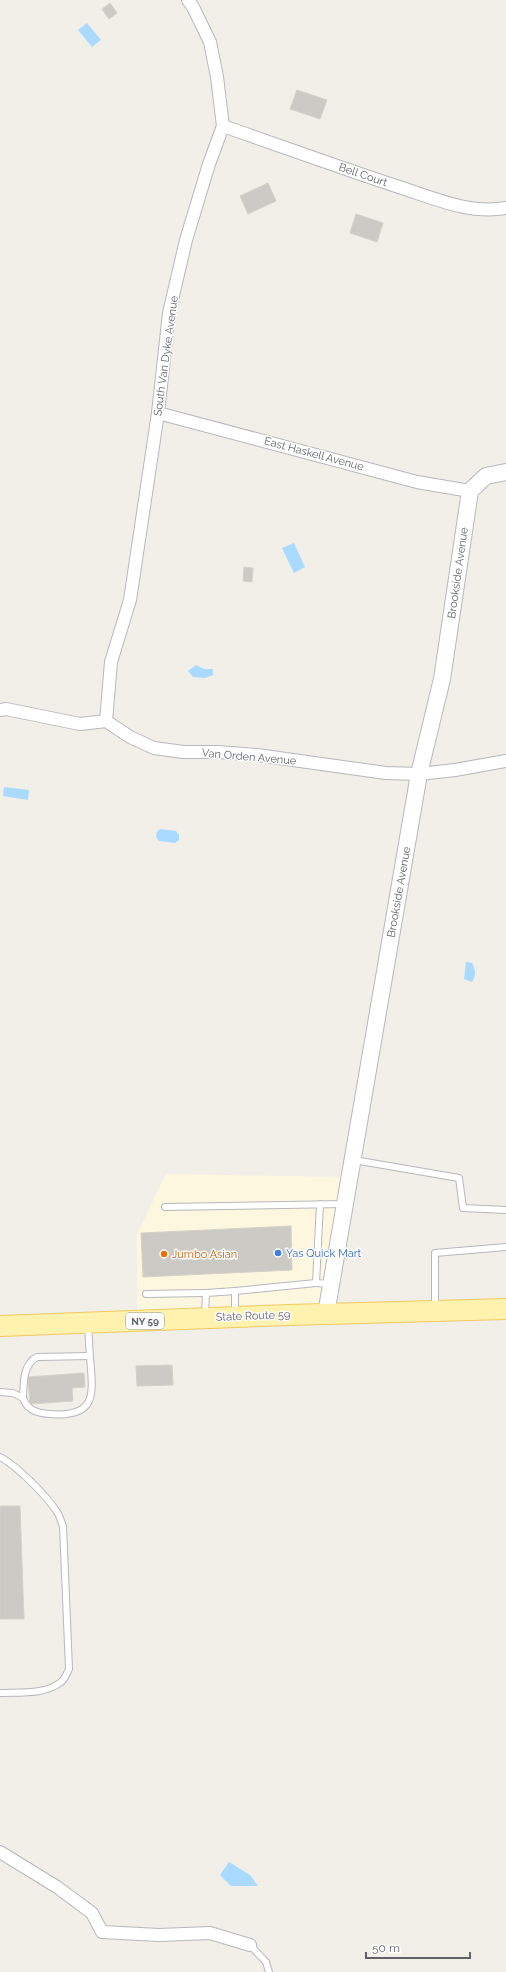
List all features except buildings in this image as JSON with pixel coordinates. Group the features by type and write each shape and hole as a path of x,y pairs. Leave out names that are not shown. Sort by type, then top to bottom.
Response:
{"main road":[{"name":"State Route 59","path":"0,1326 506,1309"}],"street":[{"name":"South Van Dyke Avenue","path":"106,722 111,662 130,600 158,413 169,314 186,240 209,164 223,126 217,76 210,42 188,0"},
{"name":"Bell Court","path":"223,126 460,207 484,210 506,208"},
{"name":"East Haskell Avenue","path":"158,413 417,482 470,491"},
{"path":"470,491 486,476 506,472"},
{"name":"Brookside Avenue","path":"326,1314 323,1284 345,1204 419,774 442,680 470,491"},
{"path":"0,710 6,709 80,724 106,722"},
{"name":"Van Orden Avenue","path":"106,722 130,737 154,748 183,752 219,752 257,755 386,773 419,774 455,770 506,761"},
{"path":"0,1852 57,1887 92,1913 102,1932 159,1935 210,1933 250,1945"}],"lane":[{"path":"352,1160 458,1178 463,1208 506,1210"},
{"path":"146,1294 235,1291 323,1284 320,1204"},
{"path":"165,1207 345,1204"},
{"path":"435,1311 435,1253 506,1246"},
{"path":"235,1291 235,1317"},
{"path":"205,1318 206,1292"},
{"path":"88,1323 90,1356 92,1393 87,1404 76,1413 58,1414 38,1413 25,1405 23,1398 26,1368 31,1360 37,1357 90,1356"},
{"path":"0,1392 13,1393 23,1398"},
{"path":"0,1457 8,1461 43,1494 57,1512 63,1526 69,1668 62,1681 50,1688 31,1692 0,1693"},
{"path":"250,1945 266,1962 269,1972"}],"shaded area":[{"path":"166,1174 343,1177 320,1306 137,1311 137,1234"}],"water":[{"path":"87,23 101,40 92,47 78,30"},
{"path":"294,543 305,567 294,573 282,548"},
{"path":"196,665 204,669 213,669 213,675 205,678 193,677 188,671"},
{"path":"4,787 29,790 28,800 3,796"},
{"path":"160,829 176,831 179,835 179,840 175,843 159,841 156,837 157,832"},
{"path":"466,962 472,963 474,968 475,975 472,982 464,979"},
{"path":"229,1862 250,1875 258,1886 231,1886 220,1875"}],"place":[{"name":"Yas Quick Mart","path":"278,1253"},
{"name":"Jumbo Asian","path":"164,1254"}]}
